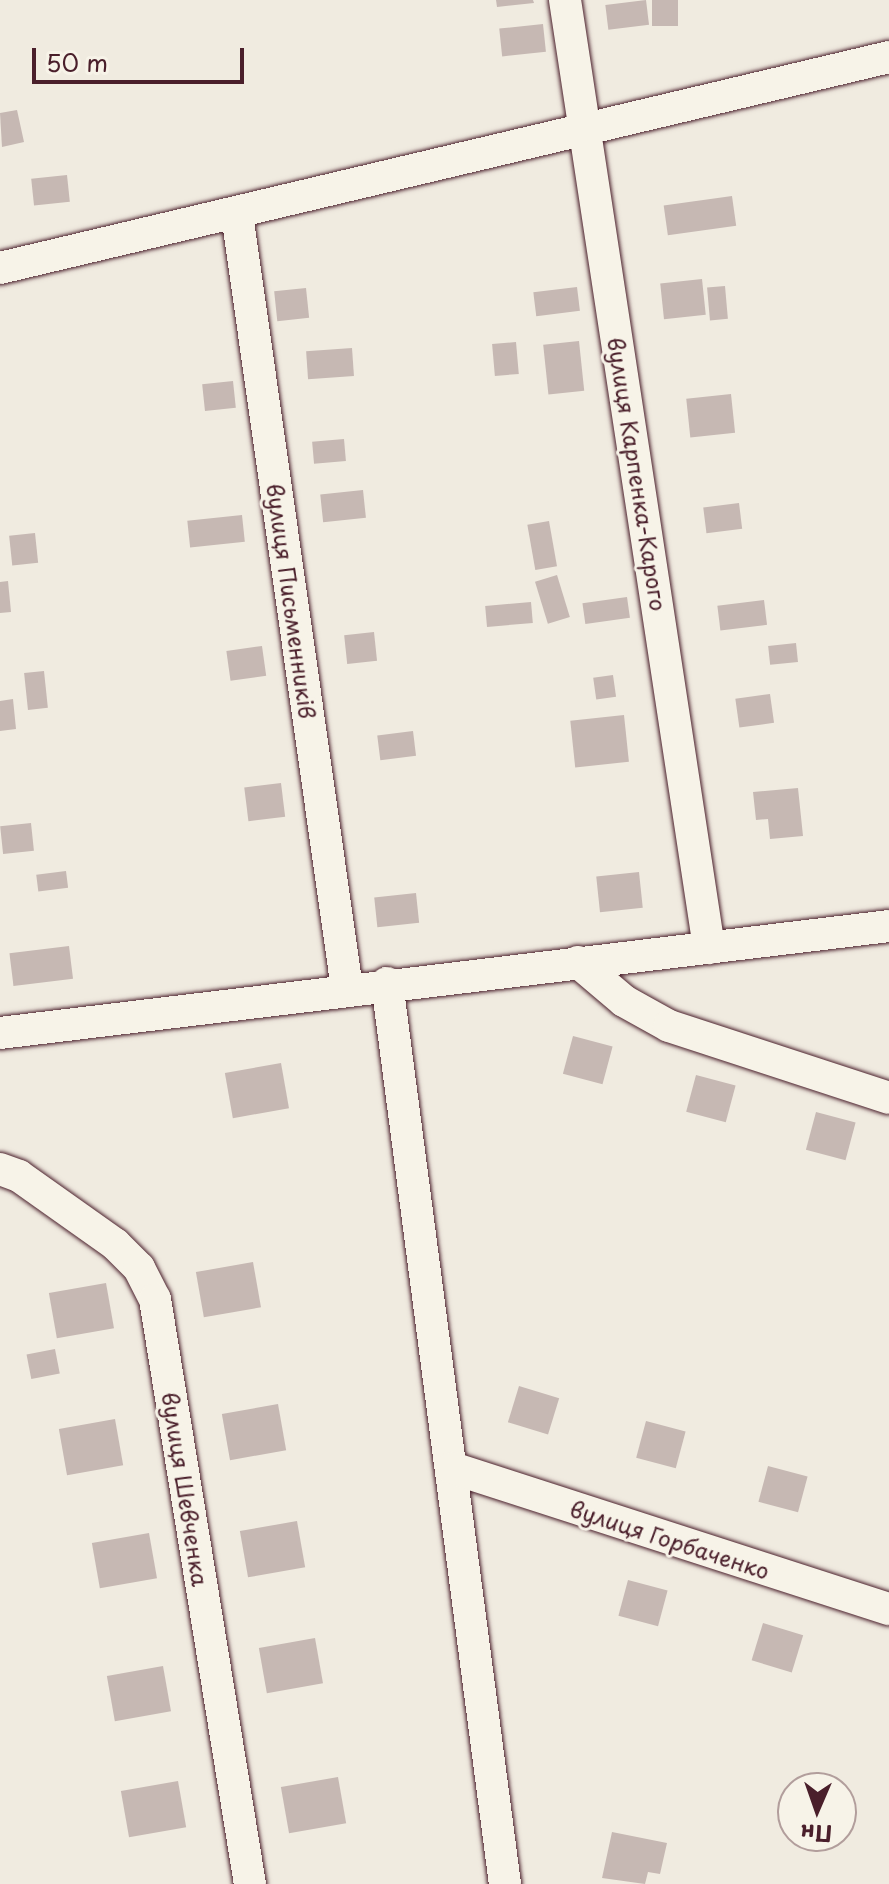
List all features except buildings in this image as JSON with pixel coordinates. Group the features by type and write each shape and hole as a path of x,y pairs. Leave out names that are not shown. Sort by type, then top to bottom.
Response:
{"street":[{"name":"вулиця Карпенка-Карого","path":"565,0 709,948"},
{"path":"0,268 889,57"},
{"name":"вулиця Письменників","path":"237,214 347,989"},
{"path":"0,1033 387,983 889,926"},
{"path":"578,962 624,1001 669,1026 889,1098"},
{"path":"387,983 505,1884"},
{"name":"вулиця Шевченка","path":"0,1169 19,1176 115,1244 139,1268 155,1299 250,1884"},
{"name":"вулиця Горбаченко","path":"452,1468 889,1609"}]}
